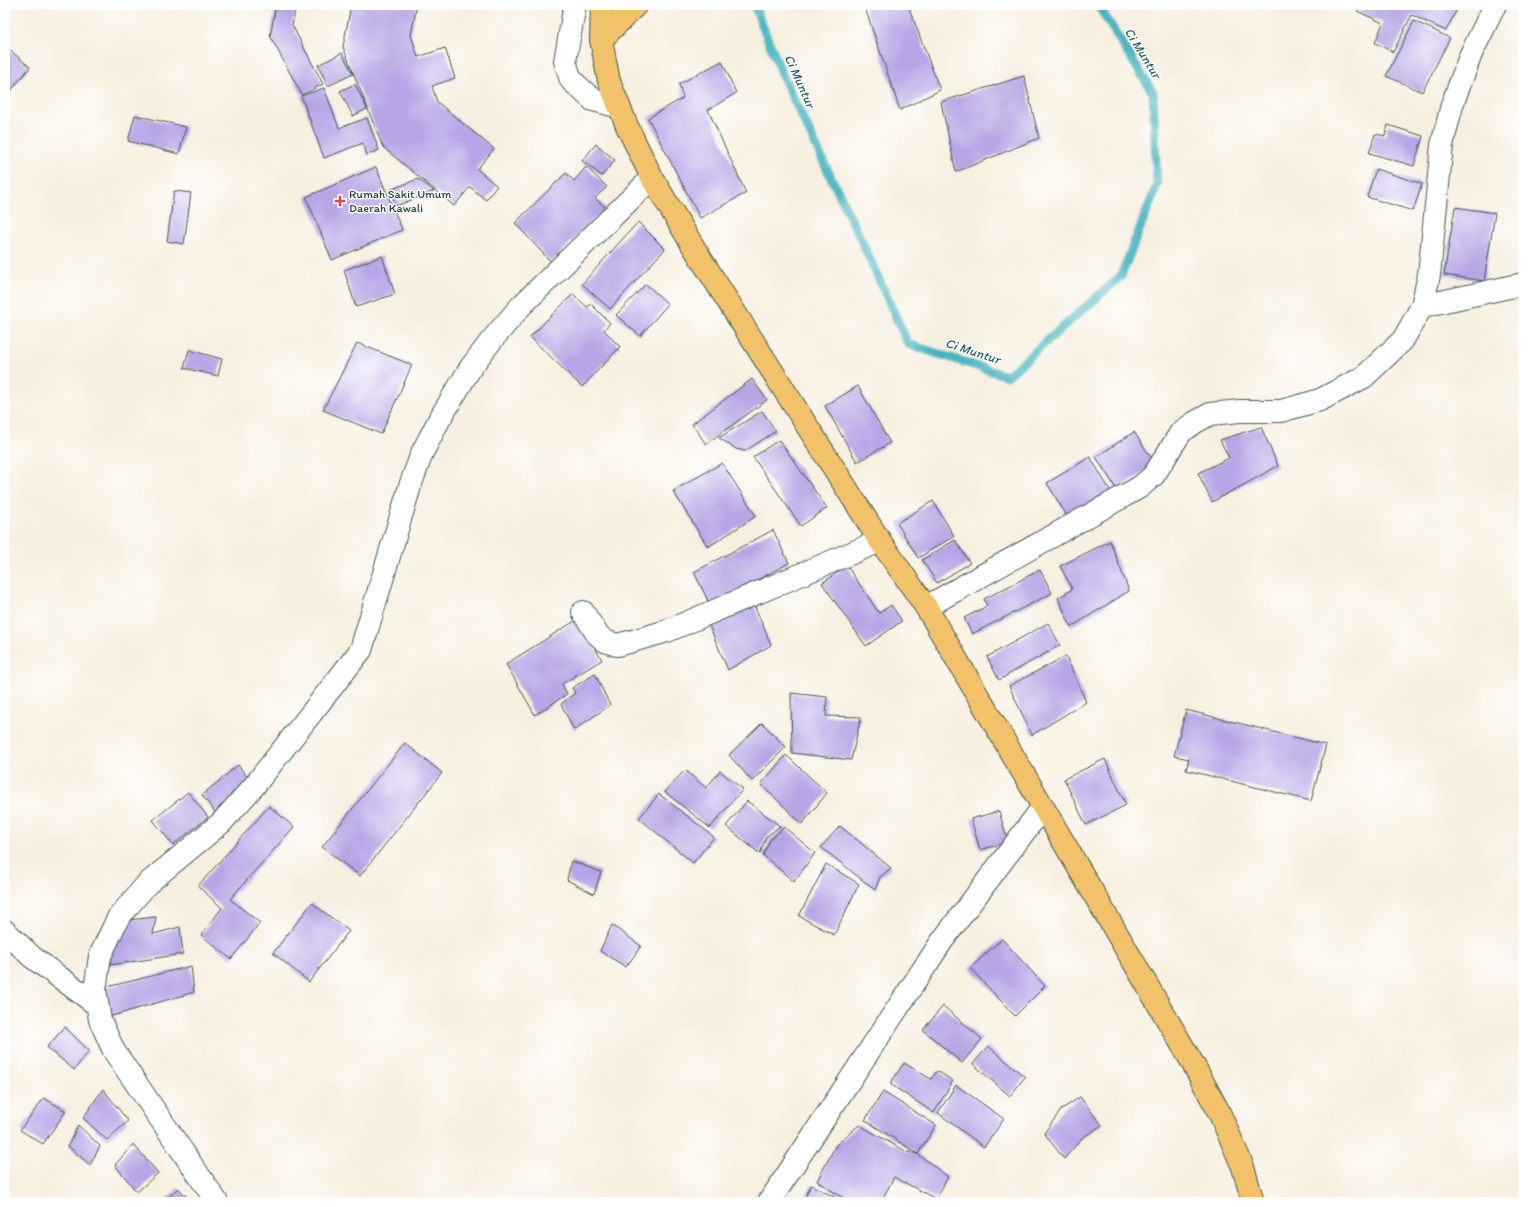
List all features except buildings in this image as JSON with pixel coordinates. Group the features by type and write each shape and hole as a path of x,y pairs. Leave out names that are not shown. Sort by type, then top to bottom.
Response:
{"highway":[{"path":"602,5 601,40 609,81 627,126 652,178 696,251 880,541 926,607 1192,1062 1219,1112 1243,1167 1253,1202"},
{"path":"601,40 636,5"}],"street":[{"path":"575,5 565,61 571,80 593,100 619,107"},
{"path":"926,607 1140,487 1154,475 1181,432 1210,414 1240,411 1281,411 1320,400 1364,377 1403,340 1422,306 1429,275 1442,146 1455,97 1471,54 1495,5"},
{"path":"217,1202 114,1051 100,1020 94,990 100,956 118,918 148,884 222,823 254,786 360,650 410,486 422,454 439,420 471,367 520,307 652,178"},
{"path":"1422,306 1523,284"},
{"path":"584,612 597,634 605,641 617,645 630,642 667,631 880,541"},
{"path":"770,1202 942,941 1043,807"},
{"path":"5,931 32,957 97,1005"}],"waterway":[{"name":"Ci Muntur","path":"754,5 784,79 863,244 908,344 1007,376 1121,276 1157,185 1153,93 1098,5"}],"place":[{"name":"Rumah Sakit Umum Daerah Kawali","path":"340,201"}]}
